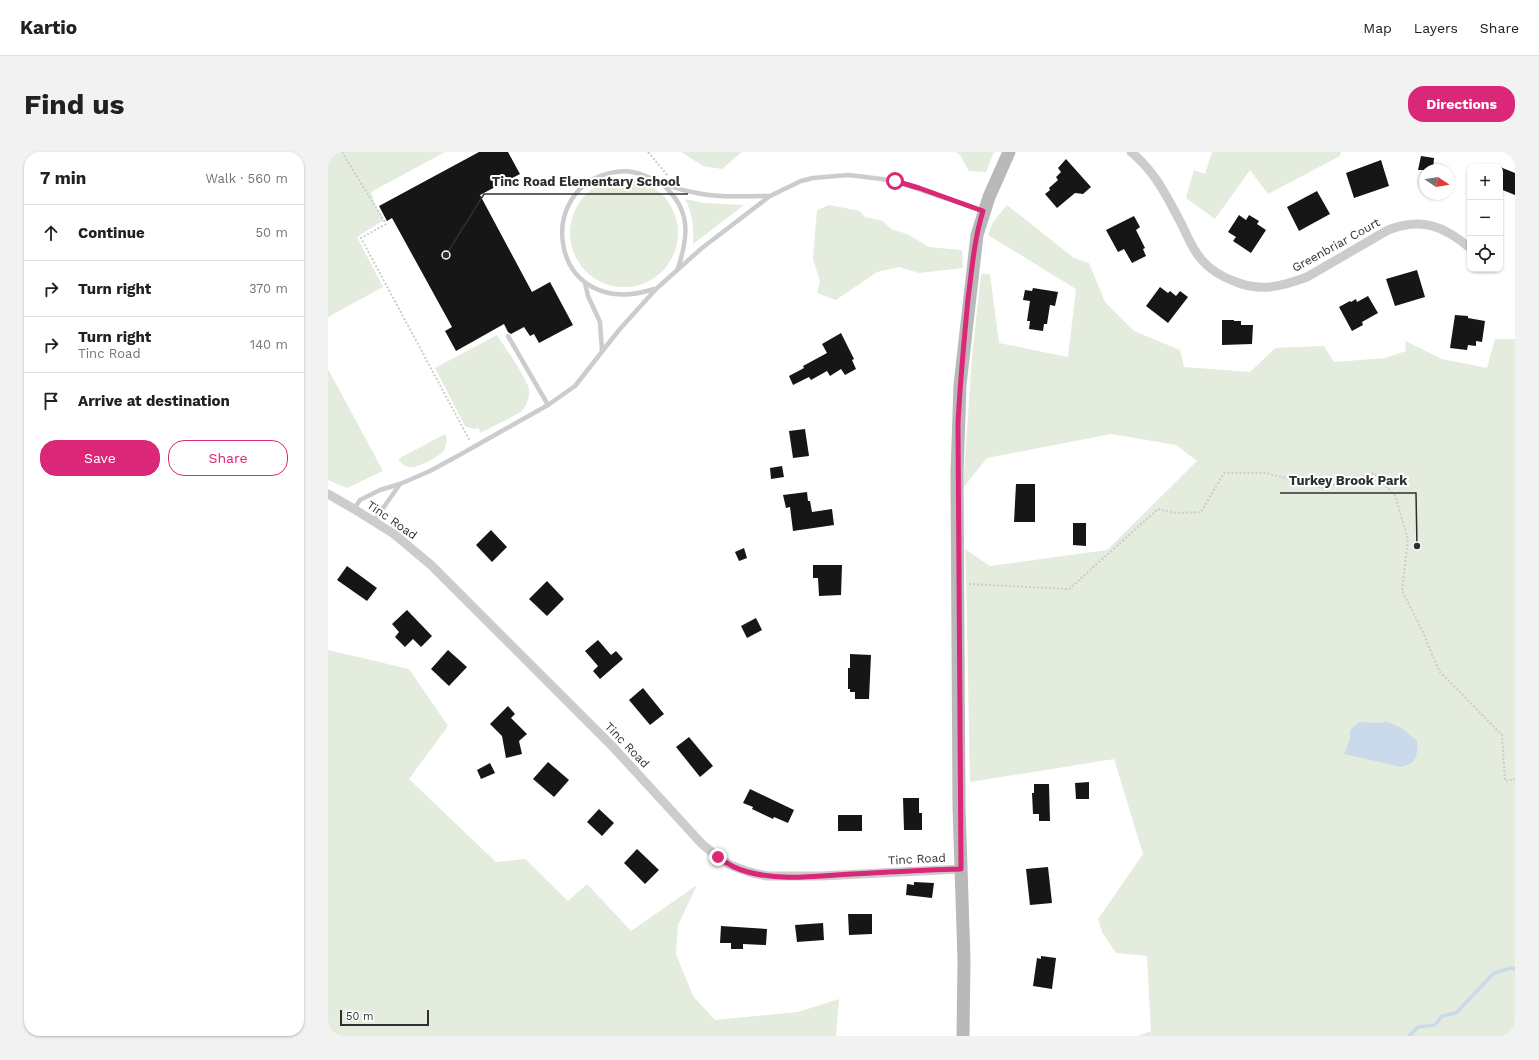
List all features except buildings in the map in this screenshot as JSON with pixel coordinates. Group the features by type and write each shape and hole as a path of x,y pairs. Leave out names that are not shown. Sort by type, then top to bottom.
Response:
{"street":[{"path":"962,1036 964,954 961,869 958,584 958,424 960,385 975,243 983,211 1009,152"},
{"name":"Greenbriar Court","path":"1131,152 1153,174 1164,191 1194,249 1201,259 1216,274 1243,285 1267,288 1294,282 1307,277 1388,230 1398,226 1418,223 1440,228 1455,235 1467,245"},
{"name":"Tinc Road","path":"328,494 354,508 394,534 416,552 458,591 613,747 702,844 730,866 758,874 792,877 961,869"}],"lane":[{"path":"656,289 640,294 618,295 597,290 585,282 570,264 564,252 562,227 570,203 577,193 605,174 618,172 643,174 659,182 697,193 714,196 770,196"},
{"path":"354,508 360,500 380,490 400,484 430,471 474,447 548,405 575,386 589,370 602,351 656,289 678,268 770,196 801,181 813,178 848,175 882,179 907,185 983,211"},
{"path":"659,182 678,202 686,224 685,247 678,268"},
{"path":"585,282 588,296 600,322 602,351"},
{"path":"508,336 548,405"},
{"path":"374,521 400,484"}],"path":[{"path":"342,152 386,224 361,238 474,447"},
{"path":"648,152 667,174 673,186"},
{"path":"958,584 1069,589 1158,509 1175,513 1201,512 1224,473 1266,473 1323,488 1374,473 1395,496 1408,539 1402,591 1423,632 1439,671 1502,736 1505,781 1515,779"}],"green space":[{"path":"328,152 445,152 371,192 375,204 384,220 357,237 383,287 328,317"},
{"path":"681,152 742,152 722,169 703,166"},
{"path":"955,152 994,152 986,172 969,171 960,155"},
{"path":"1212,152 1341,152 1340,156 1268,194 1250,170 1215,219 1186,198 1194,170 1205,174"},
{"path":"624,179 645,183 662,195 674,212 678,233 674,254 662,271 645,283 624,287 603,283 586,271 574,254 570,233 574,212 586,195 603,183"},
{"path":"685,199 704,203 744,205 693,244 692,221 690,210"},
{"path":"829,205 860,211 865,217 883,221 891,229 907,234 929,247 962,250 963,268 919,273 899,267 877,272 836,300 817,293 820,281 813,259 817,210"},
{"path":"1007,205 1074,258 1089,263 1105,302 1134,331 1180,350 1184,367 1250,372 1275,348 1324,346 1334,362 1385,358 1406,351 1405,341 1442,359 1487,368 1495,339 1515,339 1515,1036 1138,1036 1151,1031 1147,956 1116,953 1102,932 1098,919 1143,854 1114,759 970,782 965,549 990,566 1107,550 1197,461 1176,445 1111,434 987,458 963,488 972,357 981,274 990,274 999,343 1068,357 1076,289 988,235 993,222"},
{"path":"497,335 527,384 529,389 528,398 525,407 521,412 480,433 479,428 474,429 465,426 435,368"},
{"path":"328,369 383,471 347,488 328,480"},
{"path":"445,434 447,440 444,451 431,460 418,466 409,467 405,466 398,459"},
{"path":"328,650 409,669 448,726 409,779 496,862 525,859 568,901 587,884 631,931 697,885 678,925 676,954 693,996 715,1020 798,1012 839,999 836,1036 328,1036"}],"water":[{"path":"1385,721 1402,728 1417,741 1416,755 1410,764 1401,767 1344,754 1350,739 1350,730 1359,722 1382,723"}],"waterway":[{"path":"1409,1036 1418,1027 1435,1025 1442,1016 1456,1013 1494,973 1511,968 1515,969"}],"place":[{"name":"Tinc Road Elementary School","path":"446,255"},
{"name":"Turkey Brook Park","path":"1417,546"}],"route":[{"path":"718,857 730,866 767,876 821,876 961,869 959,806 958,424 962,356 972,266 983,211 895,181"}]}
